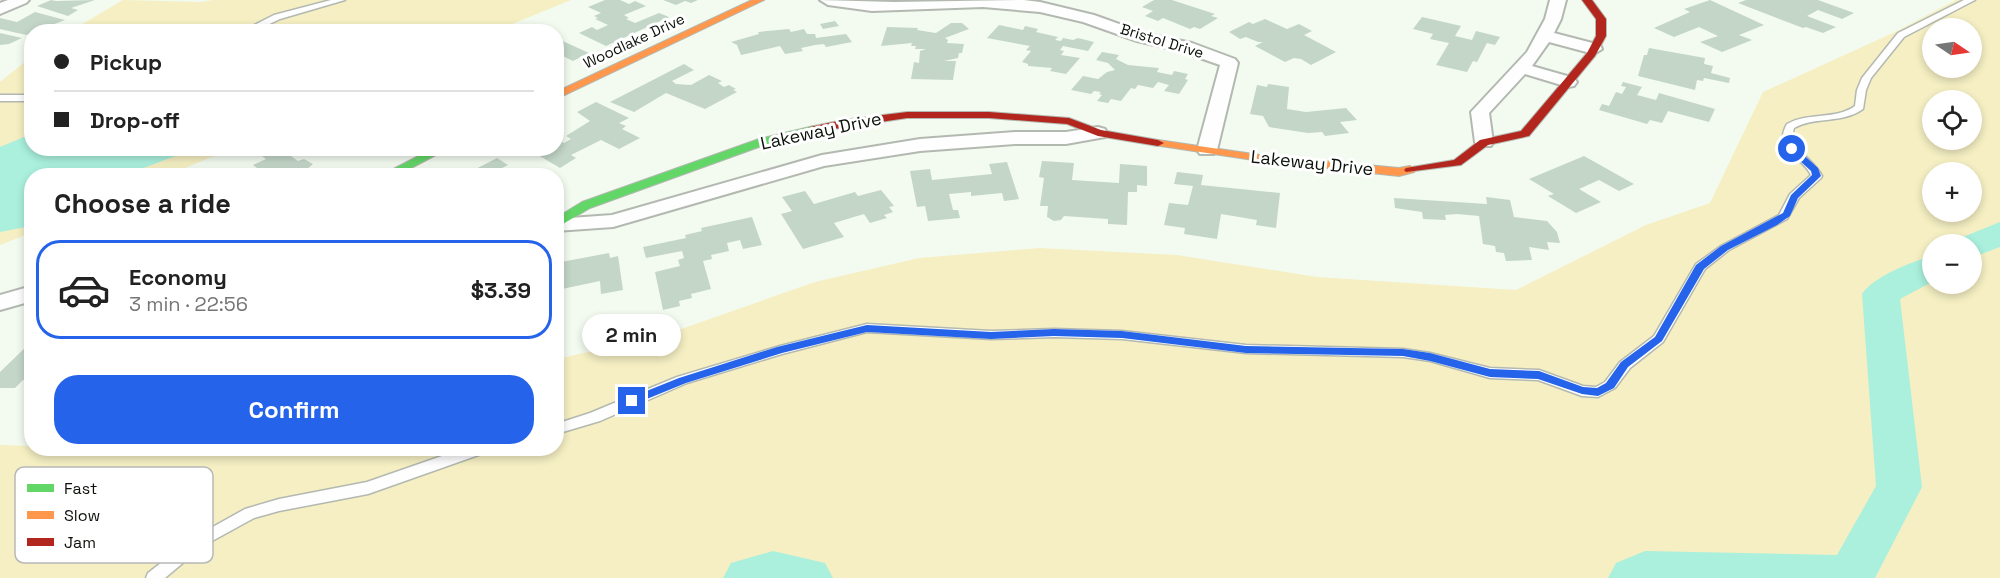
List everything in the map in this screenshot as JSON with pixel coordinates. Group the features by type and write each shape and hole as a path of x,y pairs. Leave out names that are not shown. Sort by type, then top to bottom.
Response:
{"street":[{"path":"0,9 21,0"},
{"name":"Woodlake Drive","path":"564,92 759,0"},
{"name":"Bristol Drive","path":"828,0 870,7 912,7 968,2 1038,6 1073,13 1139,37 1185,46 1228,63 1206,150"},
{"path":"1484,142 1480,112 1534,54 1558,0"},
{"name":"Lakeway Drive","path":"564,219 586,205 763,141 843,123 907,115 989,116 1069,121 1098,133 1206,150 1260,158 1399,172 1457,163 1484,142 1525,134 1568,82 1594,49 1601,36 1601,19 1587,0"},
{"path":"1544,35 1594,49"},
{"path":"1522,68 1568,82"},
{"name":"Lakeway Drive","path":"564,224 612,221 822,161 920,145 1015,138 1066,138 1098,133"},
{"path":"403,168 427,156"}],"lane":[{"path":"262,24 277,17 341,0"},
{"path":"564,427 595,417 682,380 780,350 867,328 991,335 1054,333 1122,335 1246,349 1403,353 1430,357 1490,373 1539,375 1582,390 1598,392 1610,385 1625,365 1659,339 1700,267 1725,248 1784,217 1794,196 1816,176 1815,170 1789,144 1787,134 1790,126 1807,118 1845,115 1858,110 1862,84 1870,70 1888,52 1896,39 1904,32 1971,0"},
{"path":"0,98 24,98"},
{"path":"213,534 250,513 279,504 368,488 459,456"},
{"path":"154,578 172,563"}],"shaded area":[{"path":"123,0 200,2 213,0 571,0 512,24 82,24"},
{"path":"1956,0 2000,0 2000,578 0,578 0,445 24,446 24,456 564,456 564,357 664,335 815,282 919,258 1039,248 1177,255 1317,277 1516,290 1646,225 1710,203 1763,92 1895,32"},
{"path":"24,63 24,156 214,156 185,168 24,168 24,236 0,245 0,82"}],"water":[{"path":"24,137 24,156 175,156 144,168 24,168 24,227 0,232 0,147"}],"building":[{"path":"51,0 95,0 71,8 78,10 68,16 37,6"},
{"path":"605,0 620,0 629,4 635,1 646,6 624,15 629,18 626,19 635,23 659,13 669,17 606,46 579,33 592,27 597,30 608,25 595,19 598,18 594,16 601,13 588,7"},
{"path":"663,0 698,0 691,3 685,1 676,5"},
{"path":"1154,0 1172,0 1215,14 1211,16 1218,18 1200,29 1194,27 1190,29 1163,18 1158,21 1145,16 1153,11 1142,7"},
{"path":"1710,0 1764,25 1739,35 1752,40 1722,52 1700,42 1718,36 1699,27 1674,37 1654,28 1690,12 1684,9"},
{"path":"1746,0 1818,0 1854,13 1842,19 1818,10 1807,16 1836,27 1823,33 1803,28 1738,3"},
{"path":"35,12 65,20 55,24 24,24 24,35 0,29 0,18 17,22"},
{"path":"1422,17 1461,26 1455,36 1472,40 1476,31 1500,37 1495,45 1487,43 1477,62 1473,61 1467,72 1436,65 1449,43 1430,39 1433,34 1413,29"},
{"path":"1265,19 1287,29 1299,24 1312,31 1304,35 1336,52 1311,65 1294,58 1285,62 1255,46 1263,42 1246,37 1240,39 1229,32 1249,22 1253,24"},
{"path":"835,21 839,26 823,29 820,24"},
{"path":"951,23 962,23 969,29 945,38 948,40 947,43 964,44 958,58 944,61 956,61 953,80 911,79 914,62 919,63 920,51 926,49 915,49 916,46 911,46 912,43 881,46 887,27 918,28 917,30 936,33"},
{"path":"999,25 1023,30 1025,26 1038,29 1036,32 1058,37 1055,40 1078,38 1094,42 1088,51 1063,46 1060,50 1064,51 1061,55 1080,58 1066,74 1050,71 1052,68 1028,66 1022,62 1031,51 1026,50 1030,46 987,38"},
{"path":"789,29 791,32 804,29 807,34 815,34 816,38 846,34 852,42 826,47 824,44 815,45 801,48 803,51 785,54 780,46 741,55 737,45 731,42 759,34 758,32"},
{"path":"0,33 22,38 0,45"},
{"path":"564,42 589,53 573,61 564,56"},
{"path":"1649,48 1705,58 1704,64 1713,66 1711,73 1730,78 1729,83 1704,78 1703,81 1697,80 1695,90 1638,76 1644,55 1647,55"},
{"path":"1102,52 1119,55 1116,59 1128,65 1159,68 1157,72 1172,75 1174,71 1188,74 1185,79 1188,80 1179,94 1164,91 1169,85 1158,82 1153,88 1138,85 1135,89 1131,88 1121,101 1111,99 1108,103 1097,101 1102,95 1099,94 1101,92 1094,91 1091,94 1071,90 1083,76 1098,79 1107,72 1115,70 1108,63 1096,60"},
{"path":"684,64 694,70 672,81 676,84 691,85 709,75 722,81 718,83 724,87 729,85 737,92 705,109 666,93 634,112 610,102"},
{"path":"1623,82 1642,87 1637,95 1656,100 1659,93 1715,109 1709,122 1668,111 1662,123 1650,120 1647,124 1599,110 1602,104 1609,106 1616,92 1622,94 1626,87 1621,86"},
{"path":"1268,84 1289,87 1287,109 1306,112 1346,108 1357,120 1340,122 1349,133 1325,136 1322,132 1308,133 1269,127 1263,116 1250,114 1257,85 1267,87"},
{"path":"596,102 629,118 619,123 626,126 622,129 640,138 619,149 601,140 571,155 576,158 560,168 540,156 564,156 564,143 571,139 566,136 590,121 577,112"},
{"path":"262,156 291,156 298,161 304,159 313,164 308,168 257,168 253,165 266,159"},
{"path":"1584,156 1634,184 1619,191 1599,180 1579,189 1601,202 1576,213 1548,196 1554,194 1529,179"},
{"path":"497,158 508,165 502,168 478,168"},
{"path":"1042,161 1074,163 1072,180 1119,183 1120,164 1147,166 1147,186 1137,185 1137,192 1128,192 1127,225 1108,224 1108,219 1064,216 1061,220 1054,221 1047,217 1048,206 1040,206 1044,178 1039,177"},
{"path":"1007,162 1019,199 1004,201 1002,193 971,196 971,192 949,194 953,210 958,210 960,218 928,221 925,206 917,207 910,171 930,169 932,180 992,174 989,164"},
{"path":"1177,172 1203,175 1201,185 1280,193 1276,228 1256,225 1257,220 1221,214 1217,239 1184,234 1185,228 1164,225 1169,203 1188,205 1193,186 1174,184"},
{"path":"881,190 894,206 889,207 893,212 884,215 887,218 870,223 864,214 834,223 844,237 803,249 781,214 792,211 782,197 805,191 814,204 855,192 858,196"},
{"path":"1486,197 1510,200 1514,217 1547,221 1557,232 1560,243 1547,242 1549,250 1529,247 1532,260 1506,261 1504,253 1496,252 1495,246 1483,244 1479,216 1457,214 1445,215 1446,220 1423,219 1422,212 1395,208 1394,198 1487,204"},
{"path":"752,217 762,245 743,249 740,240 727,243 729,251 711,255 712,259 703,261 711,289 691,294 692,298 679,301 680,306 663,310 655,272 680,266 678,260 684,258 682,251 646,258 643,247 686,238 685,235 702,231 701,228"},
{"path":"609,253 610,258 618,256 623,290 601,294 600,281 564,289 564,261"},
{"path":"24,349 24,380 15,388 0,388 0,372"}],"waterway":[{"path":"1982,242 2000,233"},
{"path":"1633,578 1645,572 1851,576 1899,487 1881,294 1922,272"},
{"path":"748,578 773,571 808,578"}],"traffic: fast":[{"path":"564,219 586,205 763,141 814,129"},
{"path":"403,168 427,156"}],"traffic: slow":[{"path":"564,92 759,0"},
{"path":"1158,143 1260,158 1399,172 1410,170"}],"traffic: jam":[{"path":"1410,170 1457,163 1484,142 1525,134 1591,54 1601,36 1601,19 1587,0"},
{"path":"814,129 907,115 989,115 1069,121 1098,133 1158,143"}],"route":[{"path":"632,401 682,380 734,366 780,350 867,328 975,335 1054,333 1148,336 1246,349 1403,353 1430,357 1490,373 1539,375 1582,390 1598,392 1614,381 1620,370 1632,358 1659,339 1700,267 1733,243 1787,214 1794,196 1816,176 1815,170 1792,149"}]}
